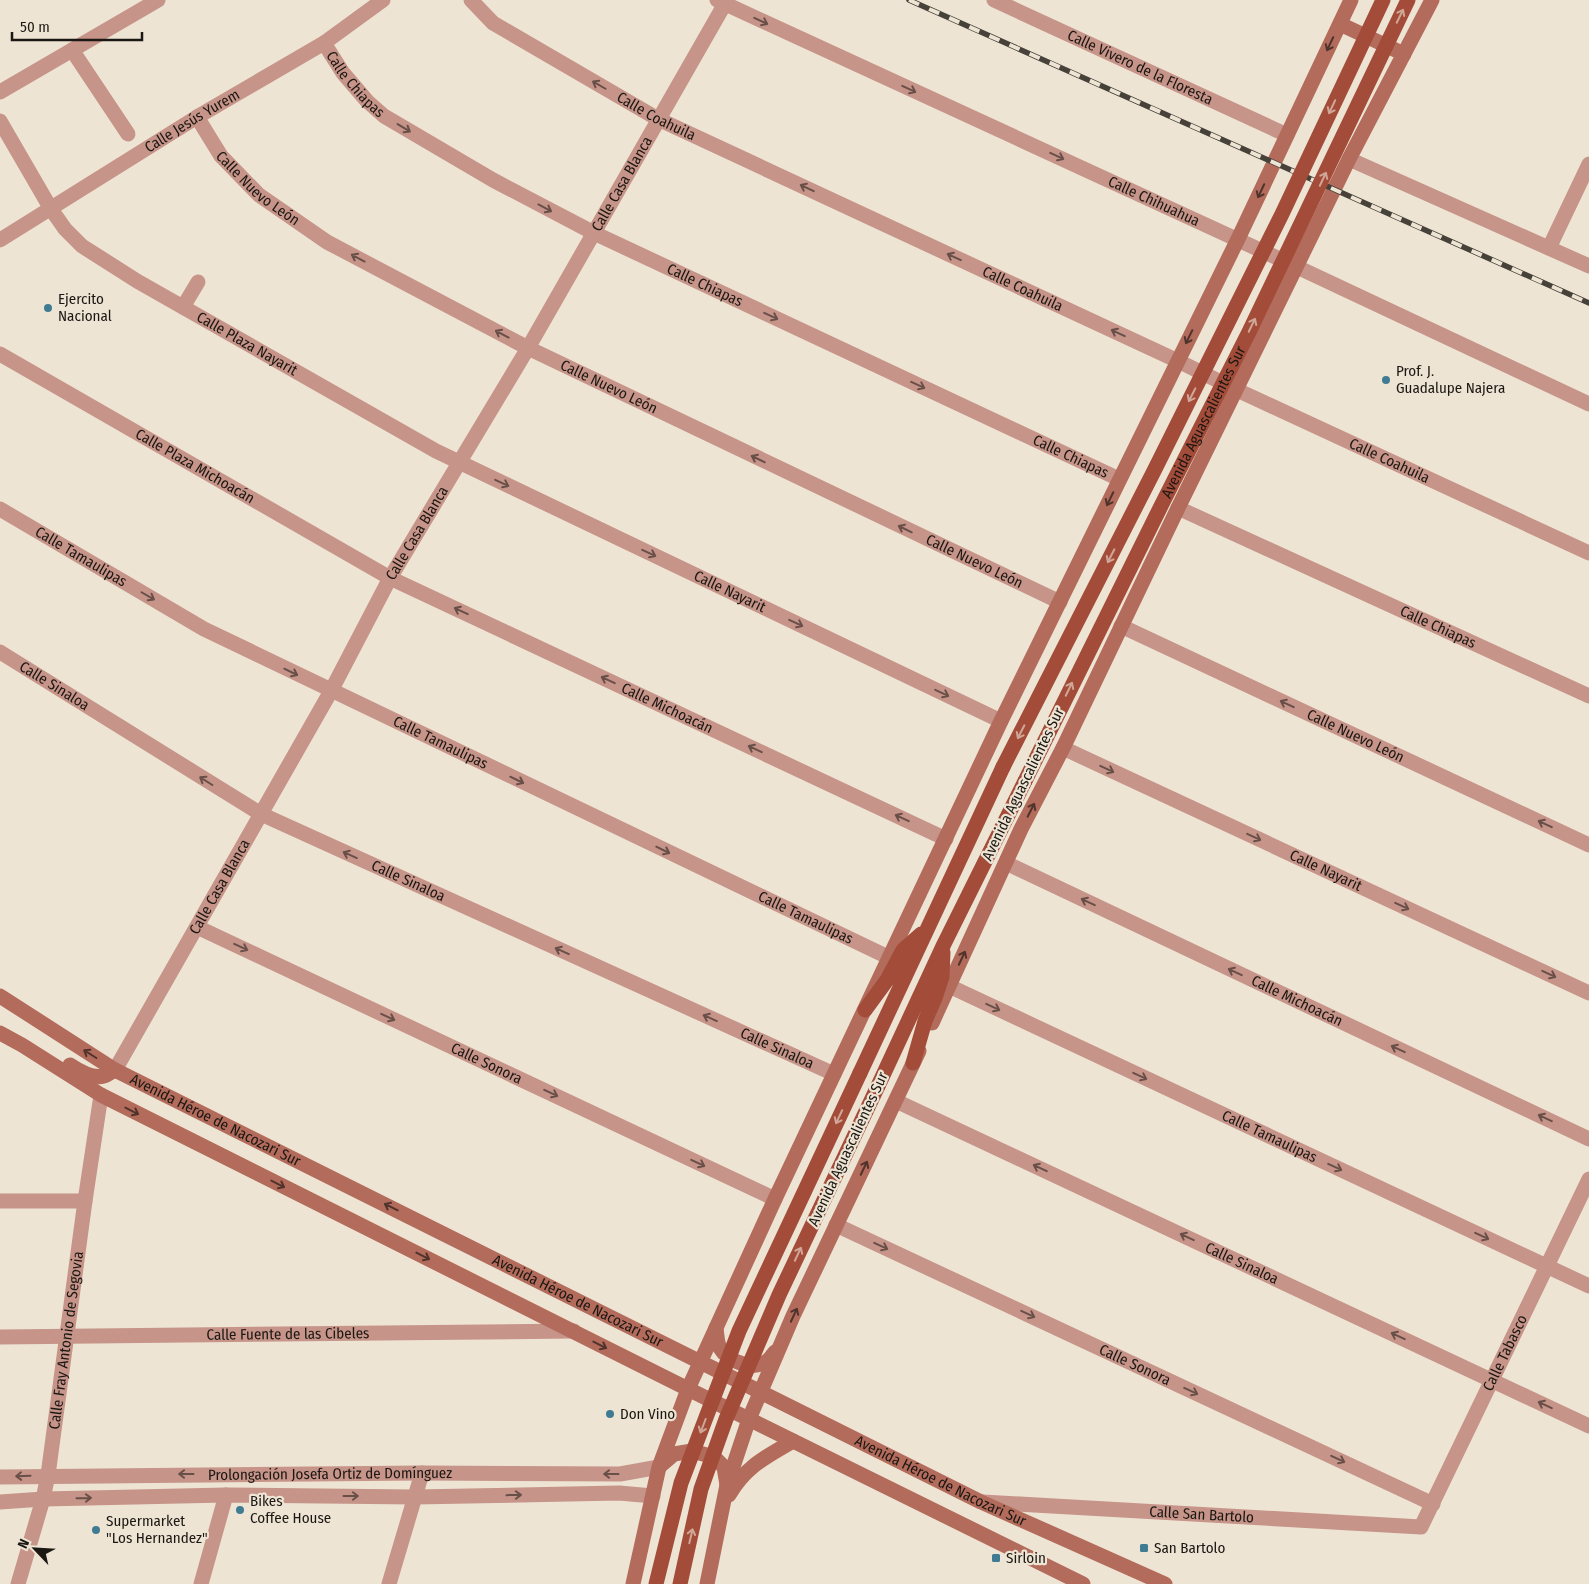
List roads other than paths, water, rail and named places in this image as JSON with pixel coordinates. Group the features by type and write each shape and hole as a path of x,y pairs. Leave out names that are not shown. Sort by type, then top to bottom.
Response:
{"main road":[{"name":"Avenida Aguascalientes Sur","path":"656,1584 681,1483 739,1331 1003,767 1282,214 1383,0"},
{"name":"Avenida Aguascalientes Sur","path":"680,1584 702,1489 726,1419 779,1295 944,944 1249,332 1408,0"},
{"path":"865,1010 887,980 903,950 926,930"},
{"path":"913,1063 924,1021 942,977 944,944"}],"street":[{"path":"0,92 158,0"},
{"name":"Calle Jesús Yurem","path":"0,240 197,117 324,43 384,0"},
{"name":"Calle Coahuila","path":"471,0 494,24 658,119 1589,553"},
{"name":"Calle Vivero de la Floresta","path":"994,0 1287,135"},
{"path":"633,1584 659,1467 700,1362 775,1199 1002,721 1238,239 1351,0"},
{"name":"Avenida Aguascalientes Sur","path":"707,1584 727,1485 749,1419 779,1348 1006,863 1349,159 1432,0"},
{"name":"Calle Casa Blanca","path":"115,1070 331,691 390,578 528,348 723,1"},
{"name":"Calle Chihuahua","path":"723,1 1238,239 1589,404"},
{"path":"1340,24 1404,54"},
{"name":"Calle Chiapas","path":"324,43 343,73 367,102 384,116 493,180 594,233 1119,479"},
{"path":"72,50 128,134"},
{"name":"Calle Nuevo León","path":"197,117 221,156 259,195 327,242 528,348 1060,602"},
{"path":"0,121 51,209"},
{"path":"1349,159 1589,266"},
{"path":"1549,248 1589,164"},
{"name":"Calle Plaza Nayarit","path":"51,209 65,229 82,246 138,282 458,462"},
{"path":"183,307 198,282"},
{"name":"Calle Plaza Michoacán","path":"0,354 390,578"},
{"name":"Calle Nayarit","path":"458,462 1002,721"},
{"name":"Calle Chiapas","path":"1178,508 1589,696"},
{"name":"Calle Tamaulipas","path":"0,509 204,629 890,958"},
{"name":"Calle Michoacán","path":"390,578 946,839"},
{"name":"Calle Nuevo León","path":"1121,626 1589,845"},
{"name":"Calle Sinaloa","path":"0,652 261,814 834,1074"},
{"name":"Calle Nayarit","path":"1062,748 1589,992"},
{"name":"Calle Michoacán","path":"1006,863 1589,1139"},
{"name":"Calle Sonora","path":"197,926 775,1199"},
{"name":"Calle Tamaulipas","path":"949,986 1589,1286"},
{"name":"Avenida Héroe de Nacozari Sur","path":"0,996 115,1070 981,1502 1166,1584"},
{"name":"Avenida Héroe de Nacozari Sur","path":"0,1033 101,1095 688,1389 1083,1584"},
{"path":"22,1045 39,1044 82,1072 93,1075 104,1076 115,1070"},
{"name":"Calle Fray Antonio de Segovia","path":"18,1584 48,1476 101,1095"},
{"name":"Calle Sinaloa","path":"896,1101 1589,1426"},
{"name":"Calle Tabasco","path":"1421,1527 1589,1179"},
{"path":"0,1201 85,1201"},
{"name":"Calle Sonora","path":"836,1225 1433,1504"},
{"path":"716,1328 719,1347 725,1354 745,1365 758,1365 767,1361 779,1348"},
{"name":"Calle Fuente de las Cibeles","path":"0,1337 574,1332"},
{"path":"720,1520 730,1494 746,1471 768,1455 793,1441"},
{"path":"659,1467 674,1454 692,1451 714,1457 724,1467 727,1485"},
{"name":"Prolongación Josefa Ortiz de Domínguez","path":"0,1477 422,1473 620,1474 659,1467"},
{"path":"389,1584 422,1473"},
{"name":"Prolongación Josefa Ortiz de Domínguez","path":"0,1502 43,1499 226,1495 415,1496 619,1493 653,1496"},
{"path":"201,1584 226,1495"},
{"name":"Calle San Bartolo","path":"981,1502 1421,1527"}],"railway":[{"path":"909,0 1589,303"}],"place":[{"name":"Ejercito Nacional","path":"48,308"},
{"name":"Prof. J. Guadalupe Najera","path":"1386,380"},
{"name":"Don Vino","path":"610,1414"},
{"name":"Bikes Coffee House","path":"240,1510"},
{"name":"Supermarket \"Los Hernandez\"","path":"96,1530"},
{"name":"San Bartolo","path":"1144,1548"},
{"name":"Sirloin","path":"996,1558"}]}
